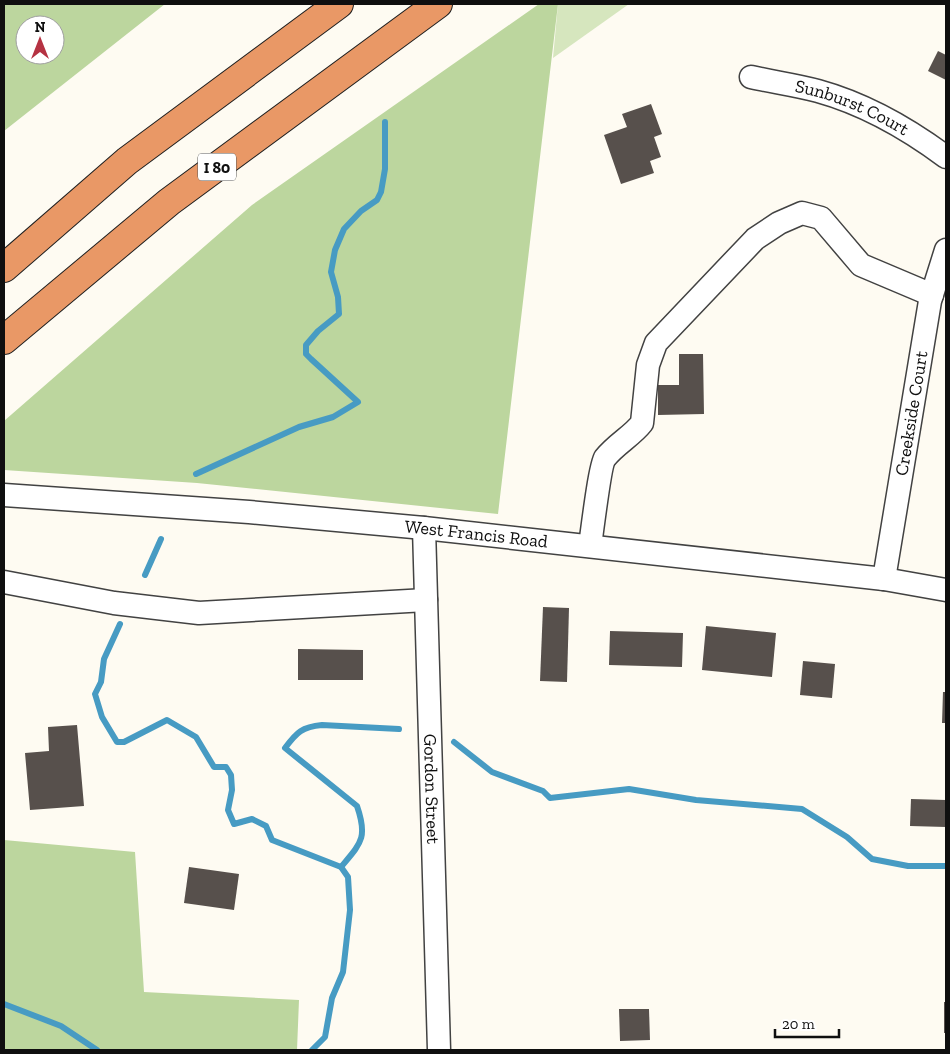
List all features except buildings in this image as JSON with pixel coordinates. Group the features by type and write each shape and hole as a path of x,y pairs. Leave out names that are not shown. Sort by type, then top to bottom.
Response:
{"highway":[{"path":"4,268 127,160 339,4"},
{"name":"I 80","path":"4,340 169,202 438,4"}],"street":[{"name":"Sunburst Court","path":"751,77 818,91 864,107 897,124 946,157"},
{"path":"590,546 603,460 615,446 637,430 642,423 648,365 656,343 754,239 779,223 802,213 821,218 861,265 932,295"},
{"name":"Creekside Court","path":"884,580 932,295 946,250"},
{"name":"West Francis Road","path":"4,495 249,512 424,528 884,580 946,590"},
{"name":"Gordon Street","path":"424,528 439,1050"},
{"path":"4,582 114,603 199,613 426,600"}],"green space":[{"path":"4,4 165,4 4,131"},
{"path":"539,4 558,4 498,514 197,483 4,470 4,421 252,205"},
{"path":"558,4 629,4 553,58"},
{"path":"4,840 135,852 144,992 299,1000 297,1050 4,1050"}],"waterway":[{"path":"196,474 299,427 333,417 358,402 306,354 306,345 318,331 339,314 338,297 331,272 335,250 344,229 361,211 377,200 381,192 385,169 385,122"},
{"path":"145,575 161,539"},
{"path":"120,624 104,659 101,682 95,694 102,717 117,742 124,742 167,720 196,737 214,767 226,767 231,775 232,790 228,810 234,824 252,819 266,826 272,840 341,867 348,877 350,910 343,972 332,998 325,1037 312,1050"},
{"path":"341,867 361,840 362,826 357,806 285,748 300,731 309,727 322,725 399,729"},
{"path":"454,742 492,772 543,791 550,798 629,789 696,800 802,809 847,837 872,859 908,866 946,866"},
{"path":"4,1004 61,1026 97,1050"}]}
